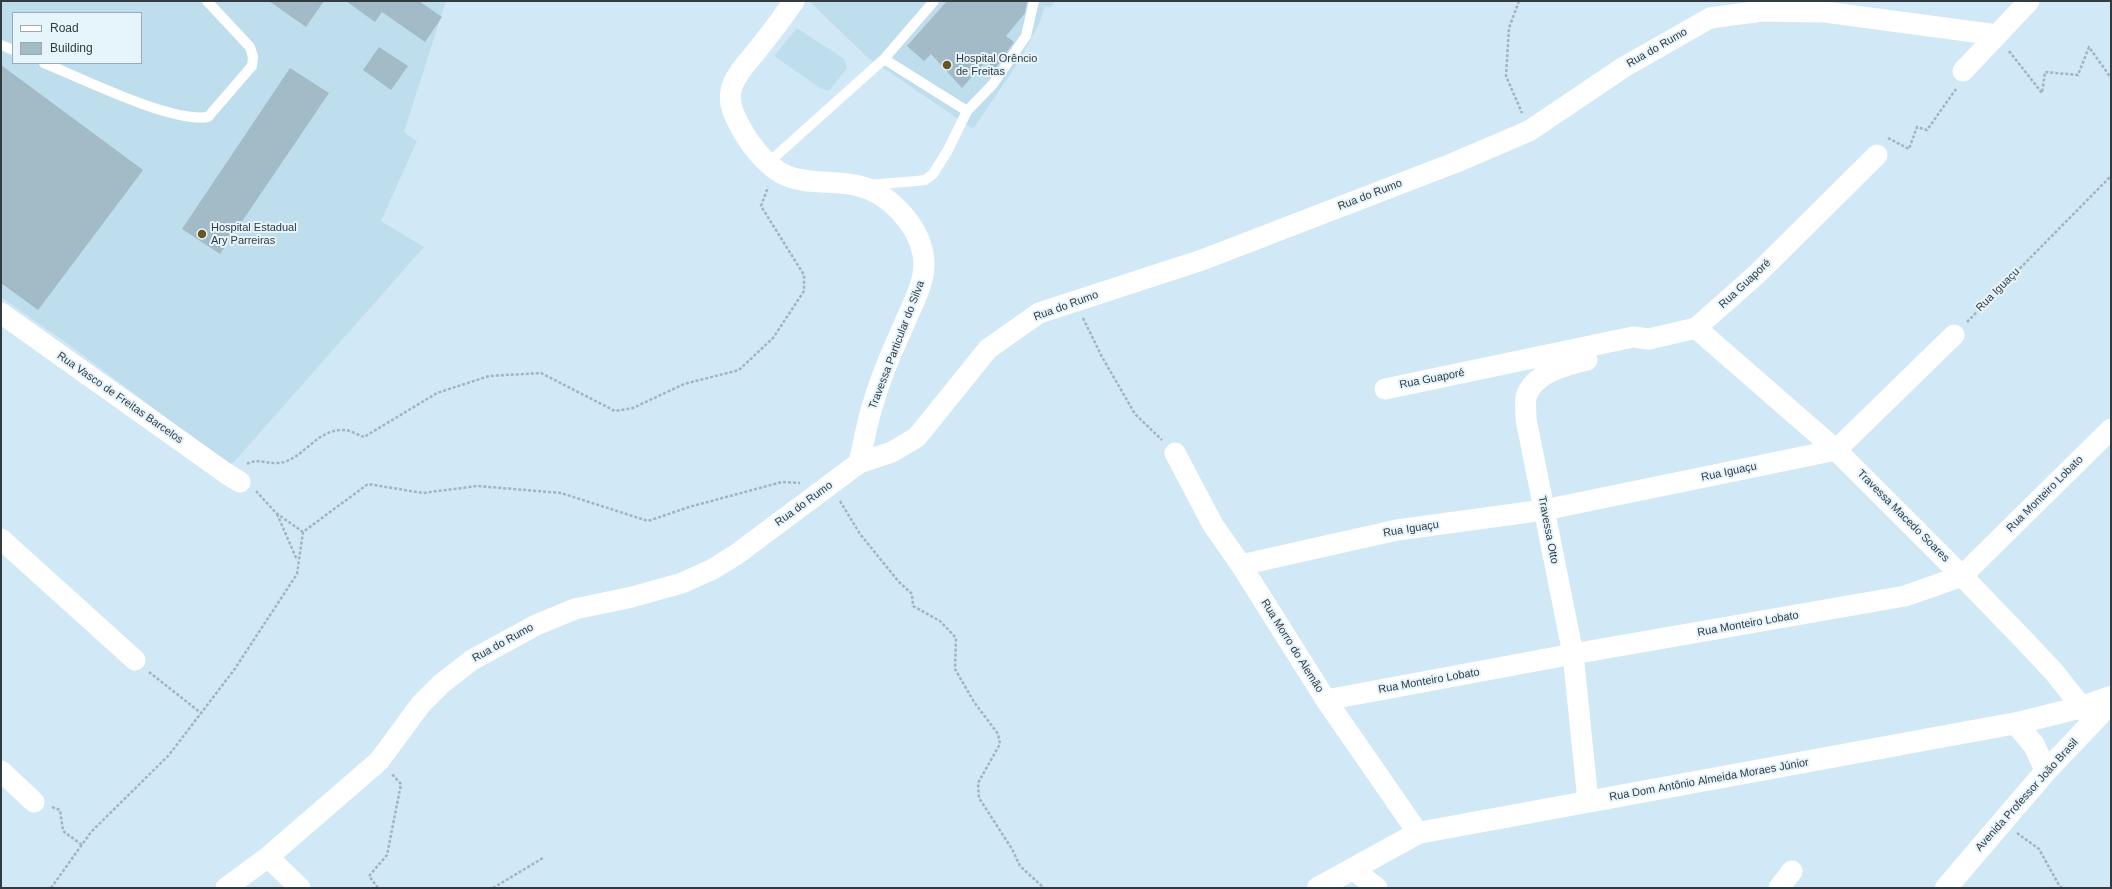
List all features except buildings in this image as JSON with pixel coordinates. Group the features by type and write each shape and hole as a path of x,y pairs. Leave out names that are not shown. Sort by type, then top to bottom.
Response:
{"main road":[{"name":"Rua Dom Antônio Almeida Moraes Júnior","path":"1318,888 1354,870 1418,833 2016,724 2088,714 2111,697"},
{"name":"Avenida Professor João Brasil","path":"1946,888 2046,771 2088,714 2111,703"},
{"path":"2016,724 2034,744 2046,771"}],"street":[{"name":"Travessa Particular do Silva","path":"794,1 780,22 736,78 730,91 732,110 744,134 771,166 787,176 808,181 860,186 876,193 891,203 907,220 916,233 923,254 924,271 916,297 874,400 859,463"},
{"path":"1963,71 2030,1"},
{"name":"Rua do Rumo","path":"226,888 268,857 379,761 421,704 441,684 472,660 536,625 575,609 632,597 682,584 713,569 737,554 859,463 892,452 917,437 988,348 1039,313 1202,260 1454,163 1529,131 1624,67 1710,18 1762,11 1825,12 1997,35"},
{"name":"Rua Guaporé","path":"1384,389 1633,337 1649,339 1696,328 1757,274 1877,155"},
{"name":"Rua Vasco de Freitas Barcelos","path":"1,313 234,478"},
{"name":"Travessa Macedo Soares","path":"1696,328 1836,450 1962,576 2054,672 2088,714"},
{"path":"1836,450 1954,335"},
{"name":"Travessa Otto","path":"1588,801 1573,654 1526,419 1526,396 1536,383 1548,374 1566,365 1636,348 1649,339"},
{"name":"Rua Monteiro Lobato","path":"1326,700 1573,654 1905,596 1962,576 2111,429"},
{"name":"Rua Iguaçu","path":"1241,565 1397,530 1544,510 1836,450"},
{"name":"Rua Morro do Alemão","path":"1175,453 1213,525 1241,565 1326,700 1418,833"},
{"path":"1,539 135,660"},
{"path":"1,771 34,802"},
{"path":"268,857 300,888"},
{"path":"1354,870 1377,888"},
{"path":"1779,888 1792,871"}],"lane":[{"path":"46,64 137,102 188,118 208,117 252,66 253,56 250,47 207,1"},
{"path":"771,166 884,59 934,1"},
{"path":"860,186 925,180 933,174 948,150 967,111 993,84 1015,55 1026,36 1034,1"},
{"path":"1,45 12,50"},
{"path":"884,59 967,111"}],"path":[{"path":"1519,1 1509,28 1506,76 1529,131"},
{"path":"1997,35 2042,93 2045,72 2078,75 2089,47 2111,78"},
{"path":"1877,155 1885,136 1909,149 1917,127 1928,130 1960,83 1963,71"},
{"path":"303,532 276,513 250,485 234,478 254,460 280,462 294,457 321,435 344,429 364,437 437,393 489,376 541,373 615,410 633,408 684,384 738,370 773,338 804,290 804,275 761,206 771,166"},
{"name":"Rua Iguaçu","path":"1954,335 2111,176"},
{"path":"1074,301 1102,357 1135,414 1175,453"},
{"path":"51,888 91,832 168,755 234,670 297,574 303,532 368,484 423,493 477,486 561,493 648,522 689,507 782,482 830,485 860,534 899,582 912,594 913,606 940,620 956,638 954,669 974,702 998,734 1000,744 978,782 979,798 1012,849 1020,866 1044,888"},
{"path":"276,513 298,560"},
{"path":"135,660 201,713"},
{"path":"378,888 369,876 387,855 401,784 379,761"},
{"path":"34,802 60,810 63,830 82,845"},
{"path":"2002,823 2039,849 2060,887 2065,888"},
{"path":"493,888 543,858"}],"shaded area":[{"name":"Hospital Estadual Ary Parreiras","path":"1,1 446,1 404,132 417,141 381,221 424,247 234,462 228,464 72,347 1,297"},
{"name":"Hospital Orêncio de Freitas","path":"809,1 1056,1 1050,8 1045,6 1039,24 1016,66 973,129 867,57"},
{"path":"797,28 844,59 847,68 829,91 820,88 774,56"}],"place":[{"name":"Hospital Orêncio de Freitas","path":"947,65"},
{"name":"Hospital Estadual Ary Parreiras","path":"202,234"}]}
